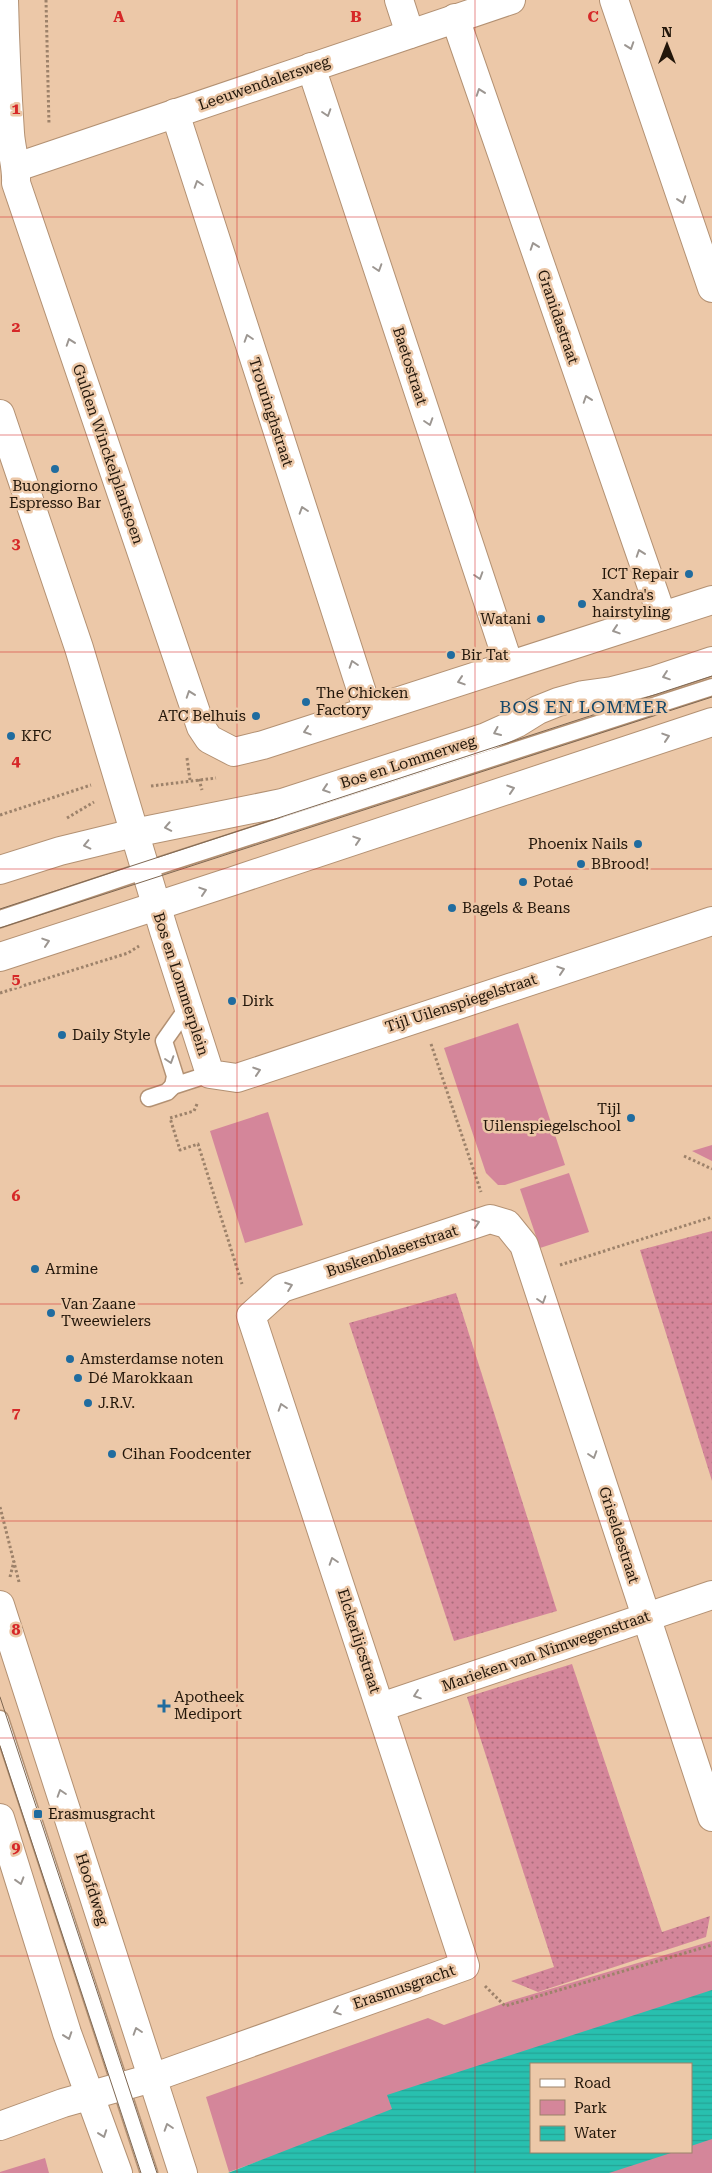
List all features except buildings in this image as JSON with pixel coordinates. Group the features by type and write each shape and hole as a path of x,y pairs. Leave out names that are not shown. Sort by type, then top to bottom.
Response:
{"street":[{"name":"Gulden Winckelplantsoen","path":"4,0 5,66 11,178 201,727 209,739 234,752 263,746 368,711"},
{"path":"399,0 410,34"},
{"name":"Leeuwendalersweg","path":"11,178 49,166 175,113 511,0"},
{"path":"614,0 712,288"},
{"name":"Granidastraat","path":"455,18 662,616"},
{"name":"Baetostraat","path":"311,67 509,665"},
{"name":"Trouringhstraat","path":"175,113 368,711"},
{"path":"0,414 79,648 160,919 712,722"},
{"path":"368,711 712,600"},
{"name":"Bos en Lommerweg","path":"134,833 282,803 486,737 517,723 538,710 558,702 655,680 712,660"},
{"path":"0,870 60,851 134,833"},
{"name":"Bos en Lommerplein","path":"0,957 160,919 210,1074"},
{"name":"Tijl Uilenspiegelstraat","path":"210,1074 237,1078 712,921"},
{"path":"490,1219 507,1224 524,1245 530,1264"},
{"name":"Buskenblaserstraat","path":"251,1316 282,1288 490,1219"},
{"name":"Griseldestraat","path":"530,1264 712,1817"},
{"name":"Elckerlijcstraat","path":"251,1316 466,1966"},
{"name":"Marieken van Nimwegenstraat","path":"381,1708 712,1595"},
{"name":"Hoofdweg","path":"0,1605 163,2073 183,2173"},
{"path":"0,1818 67,2032 118,2173"},
{"name":"Erasmusgracht","path":"0,2126 163,2073 466,1966"}],"lane":[{"name":"Bos en Lommerweg","path":"146,870 712,687"},
{"path":"0,919 146,870"},
{"path":"173,1086 175,1076 164,1041 188,1007"},
{"path":"149,1098 167,1092 173,1086 210,1074"},
{"path":"0,1719 149,2173"}],"path":[{"path":"46,0 49,166"},
{"path":"0,815 121,784 162,784 212,778"},
{"path":"58,820 94,802 121,784"},
{"path":"0,993 128,953 160,919"},
{"path":"422,1016 490,1219"},
{"path":"194,1111 170,1118 180,1150 198,1144 251,1316"},
{"path":"684,1156 712,1169"},
{"path":"530,1264 712,1217"},
{"path":"0,1506 14,1561"},
{"name":"Erasmusgracht","path":"466,1966 505,2006 712,1945"}],"green space":[{"path":"518,1023 565,1165 505,1185 498,1185 486,1173 444,1048"},
{"path":"268,1112 303,1225 245,1243 210,1131"},
{"path":"712,1145 712,1161 692,1151"},
{"path":"569,1173 589,1232 540,1248 520,1189"},
{"path":"712,1231 712,1481 640,1250"},
{"path":"456,1293 557,1611 454,1641 349,1323"},
{"path":"572,1664 662,1932 710,1916 706,1937 538,1992 511,1981 554,1967 467,1697"},
{"path":"712,1941 712,2019 530,2063 229,2172 206,2097 428,2018 444,2025 513,2000"},
{"path":"712,2097 712,2173 484,2173 530,2152 692,2153 692,2103"},
{"path":"45,2158 49,2173 0,2173 0,2172"}],"water":[{"path":"712,1990 712,2139 692,2146 692,2063 530,2063 530,2153 671,2153 609,2173 228,2173 392,2109 387,2095"}],"tram line":[{"path":"0,909 712,676"},
{"path":"0,928 712,697"},
{"path":"0,1697 157,2173"},
{"path":"0,1746 141,2173"}],"place":[{"name":"Buongiorno Espresso Bar","path":"55,469"},
{"name":"ICT Repair","path":"689,574"},
{"name":"Xandra's hairstyling","path":"582,604"},
{"name":"Watani","path":"541,619"},
{"name":"Bir Tat","path":"451,655"},
{"name":"The Chicken Factory","path":"306,702"},
{"name":"ATC Belhuis","path":"256,716"},
{"name":"KFC","path":"11,736"},
{"name":"Phoenix Nails","path":"638,844"},
{"name":"BBrood!","path":"581,864"},
{"name":"Potaé","path":"523,882"},
{"name":"Bagels & Beans","path":"452,908"},
{"name":"Dirk","path":"232,1001"},
{"name":"Daily Style","path":"62,1035"},
{"name":"Tijl Uilenspiegelschool","path":"631,1118"},
{"name":"Armine","path":"35,1269"},
{"name":"Van Zaane Tweewielers","path":"51,1313"},
{"name":"Amsterdamse noten","path":"70,1359"},
{"name":"Dé Marokkaan","path":"78,1378"},
{"name":"J.R.V.","path":"88,1403"},
{"name":"Cihan Foodcenter","path":"112,1454"},
{"name":"Apotheek Mediport","path":"164,1706"},
{"name":"Erasmusgracht","path":"38,1814"}],"district":[{"name":"BOS EN LOMMER","path":"584,707"}]}
